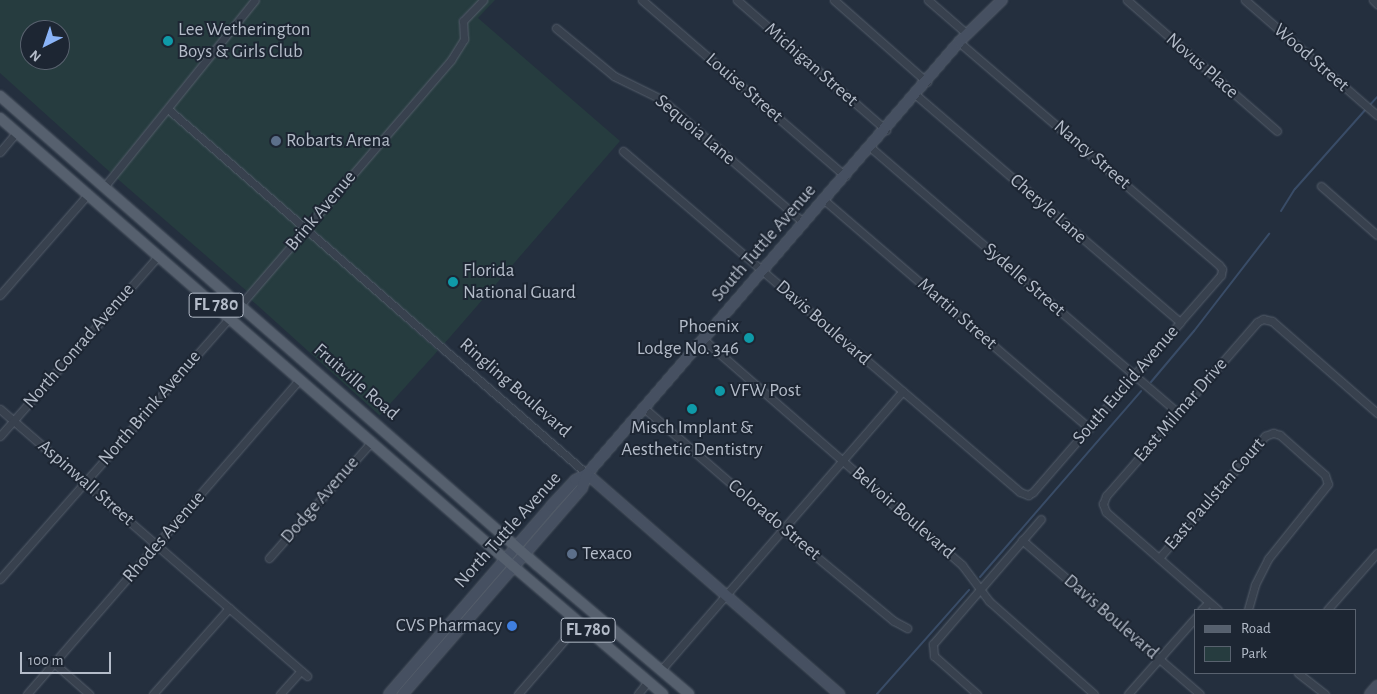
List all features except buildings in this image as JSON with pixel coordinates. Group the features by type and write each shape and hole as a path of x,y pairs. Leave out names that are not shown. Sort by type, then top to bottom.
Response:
{"main road":[{"name":"South Tuttle Avenue","path":"967,34 990,0"},
{"name":"South Tuttle Avenue","path":"587,474 886,130 959,42 1002,0"},
{"name":"Fruitville Road","path":"0,96 525,554 688,693"},
{"name":"Fruitville Road","path":"0,118 300,378 504,559 663,694"},
{"name":"North Tuttle Avenue","path":"389,694 504,559 575,480 587,474"},
{"name":"North Tuttle Avenue","path":"403,694 582,488 587,474"},
{"name":"Ringling Boulevard","path":"587,474 839,694"},
{"path":"648,681 666,682 688,693"},
{"path":"1370,694 1377,686"}],"street":[{"path":"104,187 255,0"},
{"name":"Brink Avenue","path":"241,305 456,54 464,39 463,21 483,0"},
{"name":"Louise Street","path":"642,0 845,176"},
{"name":"Michigan Street","path":"736,0 886,130"},
{"path":"834,0 927,82"},
{"path":"928,0 967,34"},
{"name":"Novus Place","path":"1127,0 1276,131"},
{"name":"Wood Street","path":"1245,0 1371,110"},
{"path":"1373,0 1377,4"},
{"name":"Sequoia Lane","path":"556,28 614,76 661,99 804,223"},
{"name":"Nancy Street","path":"959,42 1212,258 1222,270"},
{"name":"Cheryle Lane","path":"916,95 1180,322"},
{"name":"Ringling Boulevard","path":"168,109 587,474"},
{"path":"0,152 17,132"},
{"name":"Sydelle Street","path":"870,147 1178,413"},
{"name":"Davis Boulevard","path":"623,151 1024,495"},
{"path":"1321,186 1377,235"},
{"path":"0,294 88,194"},
{"name":"Martin Street","path":"824,200 1089,428"},
{"name":"North Conrad Avenue","path":"0,436 159,255"},
{"name":"South Euclid Avenue","path":"1024,495 1033,492 1221,275 1222,270"},
{"name":"North Brink Avenue","path":"0,579 241,305"},
{"name":"East Milmar Drive","path":"1159,558 1106,512 1103,504 1106,496 1257,322 1264,319 1272,321 1377,413"},
{"name":"Belvoir Boulevard","path":"703,339 962,565 989,601 1094,694"},
{"name":"Rhodes Avenue","path":"27,694 157,546 300,378"},
{"path":"661,670 902,391"},
{"name":"Colorado Street","path":"644,408 783,529 894,621 907,628"},
{"name":"Aspinwall Street","path":"0,409 307,676"},
{"name":"East Paulstan Court","path":"1159,558 1265,436 1273,433 1280,435 1325,475 1328,480 1326,489 1268,559 1255,586 1248,609"},
{"name":"Dodge Avenue","path":"269,558 372,441"},
{"path":"977,694 934,656 932,647 935,640 1041,519"},
{"name":"Davis Boulevard","path":"1022,540 1200,694"},
{"path":"1328,609 1377,553"},
{"path":"1159,558 1217,609"},
{"path":"1203,609 1209,602"},
{"path":"153,694 229,608"},
{"path":"1128,694 1194,619"},
{"path":"518,694 579,623"},
{"path":"54,663 89,694"},
{"path":"280,694 300,671"},
{"path":"1299,674 1325,694"},
{"path":"638,694 648,681"}],"green space":[{"path":"0,0 249,0 250,1 111,173 0,73"},
{"path":"259,0 479,0 459,19 461,38 449,58 306,224 173,108"},
{"path":"487,0 495,0 478,18 620,141 444,344 311,228 459,55 468,39 467,22"},
{"path":"168,114 302,230 248,292 114,176"},
{"path":"307,233 438,351 380,415 249,298"}],"waterway":[{"path":"1369,106 1377,97"},
{"path":"1281,211 1295,189 1366,109"},
{"path":"1151,382 1194,331 1269,234"},
{"path":"980,577 1141,391"},
{"path":"877,694 969,590"}],"place":[{"name":"Lee Wetherington Boys & Girls Club","path":"168,41"},
{"name":"Robarts Arena","path":"276,141"},
{"name":"Florida National Guard","path":"453,282"},
{"name":"Phoenix Lodge No. 346","path":"749,338"},
{"name":"VFW Post","path":"720,391"},
{"name":"Misch Implant & Aesthetic Dentistry","path":"692,409"},
{"name":"Texaco","path":"572,554"},
{"name":"CVS Pharmacy","path":"512,626"}]}
